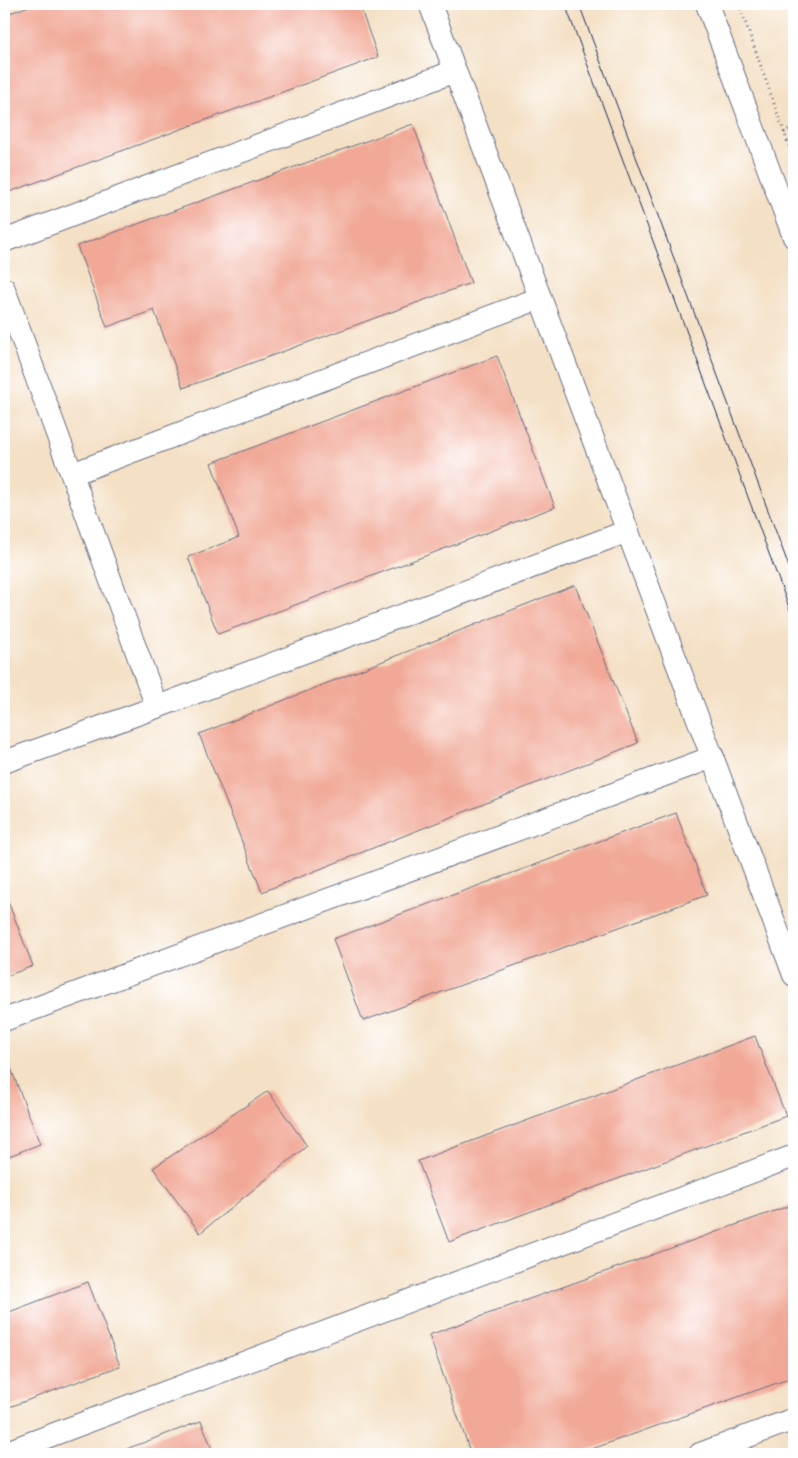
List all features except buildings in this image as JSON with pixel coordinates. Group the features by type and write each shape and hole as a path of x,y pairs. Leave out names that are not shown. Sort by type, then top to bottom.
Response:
{"street":[{"path":"430,4 794,975"},
{"path":"707,4 794,237"},
{"path":"4,241 455,71"},
{"path":"4,289 157,707"},
{"path":"72,474 540,298"},
{"path":"4,762 157,707 628,531"},
{"path":"4,1020 713,757"},
{"path":"4,1453 794,1156"},
{"path":"700,1454 794,1419"}],"path":[{"path":"739,4 794,160"},
{"path":"784,133 794,124"}],"tram line":[{"path":"565,4 794,621"},
{"path":"579,4 794,580"}]}
